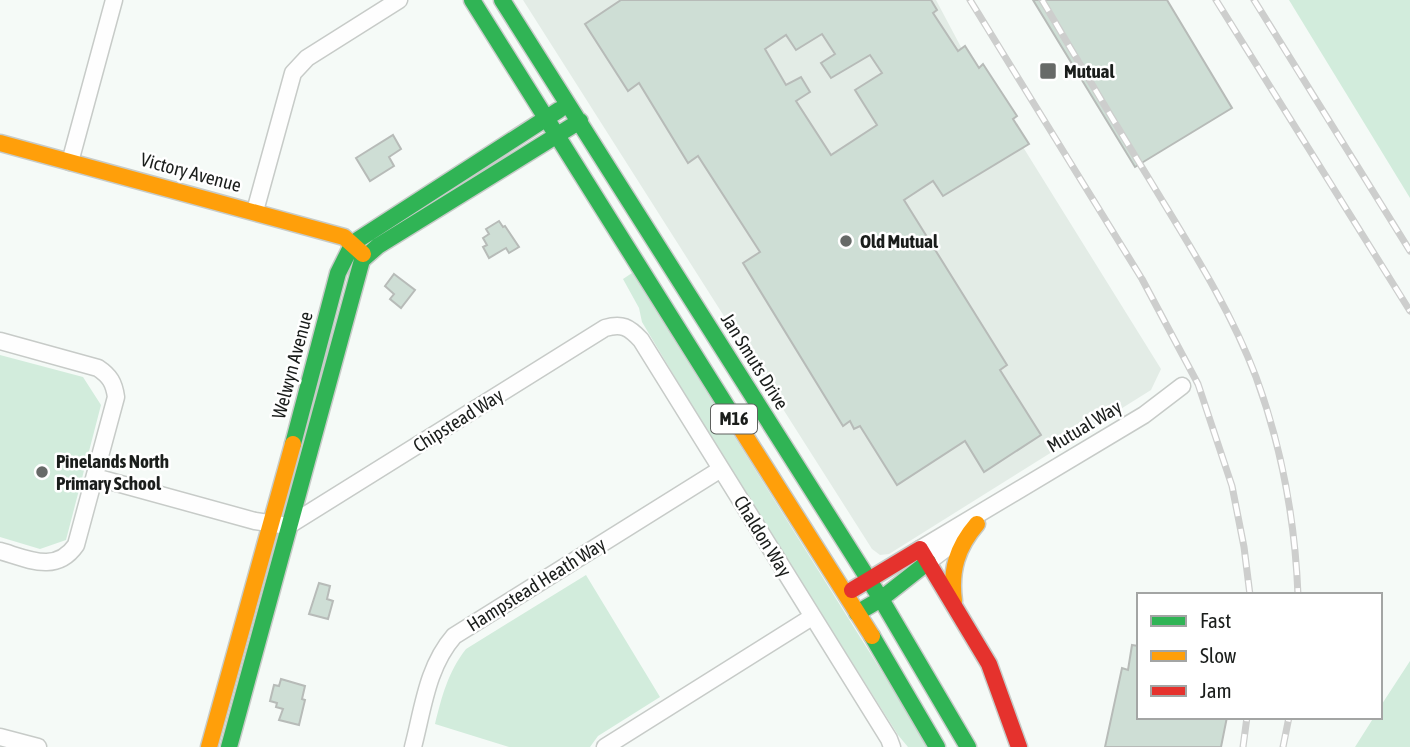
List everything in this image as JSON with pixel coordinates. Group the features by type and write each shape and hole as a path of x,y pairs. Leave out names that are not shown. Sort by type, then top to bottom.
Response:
{"street":[{"path":"70,162 114,0"},
{"path":"256,211 293,73 307,58 399,0"},
{"name":"M16","path":"472,0 904,688 937,747"},
{"name":"Jan Smuts Drive","path":"502,0 881,599 968,747"},
{"path":"359,249 545,118 569,105"},
{"path":"359,249 580,121"},
{"name":"Victory Avenue","path":"0,143 256,211 344,237 359,249"},
{"path":"323,232 336,248 338,273"},
{"name":"Welwyn Avenue","path":"209,747 338,273 359,249"},
{"name":"Welwyn Avenue","path":"229,747 358,269 359,249"},
{"name":"Chipstead Way","path":"288,526 605,328 618,324 630,328"},
{"name":"Chaldon Way","path":"630,328 641,340 890,739 892,747"},
{"path":"0,341 98,368 108,375 114,385 116,397 76,545 69,556 56,562 42,562 0,551"},
{"name":"Mutual Way","path":"857,613 881,599 924,556 1006,497 1144,415 1182,386"},
{"name":"Hampstead Heath Way","path":"413,747 432,670 442,649 454,636 721,469"},
{"path":"95,477 255,521 288,526"},
{"name":"Mutual Way","path":"845,594 868,580 924,556 977,524 1006,497"},
{"path":"955,606 952,585 955,560 964,540 977,524"},
{"path":"924,556 993,673 1019,747"},
{"path":"605,747 812,617"},
{"path":"0,737 38,747"}],"shaded area":[{"path":"523,0 936,0 962,49 1161,369 1151,390 889,554 880,555 872,549"}],"green space":[{"path":"1289,0 1410,0 1410,198"},
{"path":"632,273 929,747 908,747 898,735 729,468 642,322 639,308 623,279"},
{"name":"Pinelands North Primary School","path":"0,355 83,377 101,405 66,540 40,549 0,537"},
{"path":"586,575 660,697 598,736 590,747 509,747 435,724 450,675 466,649"},
{"path":"1410,661 1410,747 1355,747 1373,719 1382,719 1382,704"}],"building":[{"name":"Old Mutual","path":"621,0 931,0 937,10 933,13 958,51 965,46 979,68 983,64 1017,116 1013,119 1029,144 943,196 933,181 904,200 1007,365 1000,370 1041,435 984,472 965,441 897,485 860,426 854,429 850,421 843,426 743,263 760,252 698,156 688,163 639,83 628,91 585,24","holes":["822,34 835,54 821,63 831,78 870,55 882,73 855,90 877,125 831,155 796,101 810,92 801,77 786,85 765,49 786,35 796,50"]},
{"path":"1033,0 1167,0 1232,108 1135,167"},
{"path":"393,135 401,149 389,157 394,166 370,181 356,158"},
{"path":"499,221 519,247 509,253 506,248 489,258 483,247 487,245 483,238 489,234 486,229"},
{"path":"394,274 415,290 401,308 390,299 394,294 385,286"},
{"path":"319,583 330,586 327,599 333,601 328,619 309,614"},
{"path":"1132,645 1137,646 1137,719 1227,719 1221,747 1105,747 1122,668 1128,670"},
{"path":"281,679 305,686 302,699 305,700 299,725 279,720 283,709 270,701 274,685 279,686"}],"railway":[{"path":"970,0 1142,279 1198,384 1232,486 1250,593"},
{"path":"1042,0 1194,253 1246,351 1280,457 1294,539 1298,593"},
{"path":"1216,0 1410,311"},
{"path":"1254,0 1410,251"},
{"path":"1243,747 1247,719"},
{"path":"1283,747 1289,719"}],"traffic: fast":[{"path":"472,0 734,418"},
{"path":"502,0 881,599 968,747"},
{"path":"293,444 338,273 353,243 559,110"},
{"path":"229,747 362,260 378,246 580,121"},
{"path":"857,613 881,599 928,562"},
{"path":"872,636 937,747"}],"traffic: slow":[{"path":"0,143 344,237 363,254"},
{"path":"734,418 872,636"},
{"path":"209,747 293,444"},
{"path":"954,601 954,570 964,542 977,524"}],"traffic: jam":[{"path":"852,590 920,549 989,664 1019,747"}],"place":[{"name":"Mutual","path":"1048,71"},
{"name":"Old Mutual","path":"846,241"},
{"name":"Pinelands North Primary School","path":"42,472"}]}
